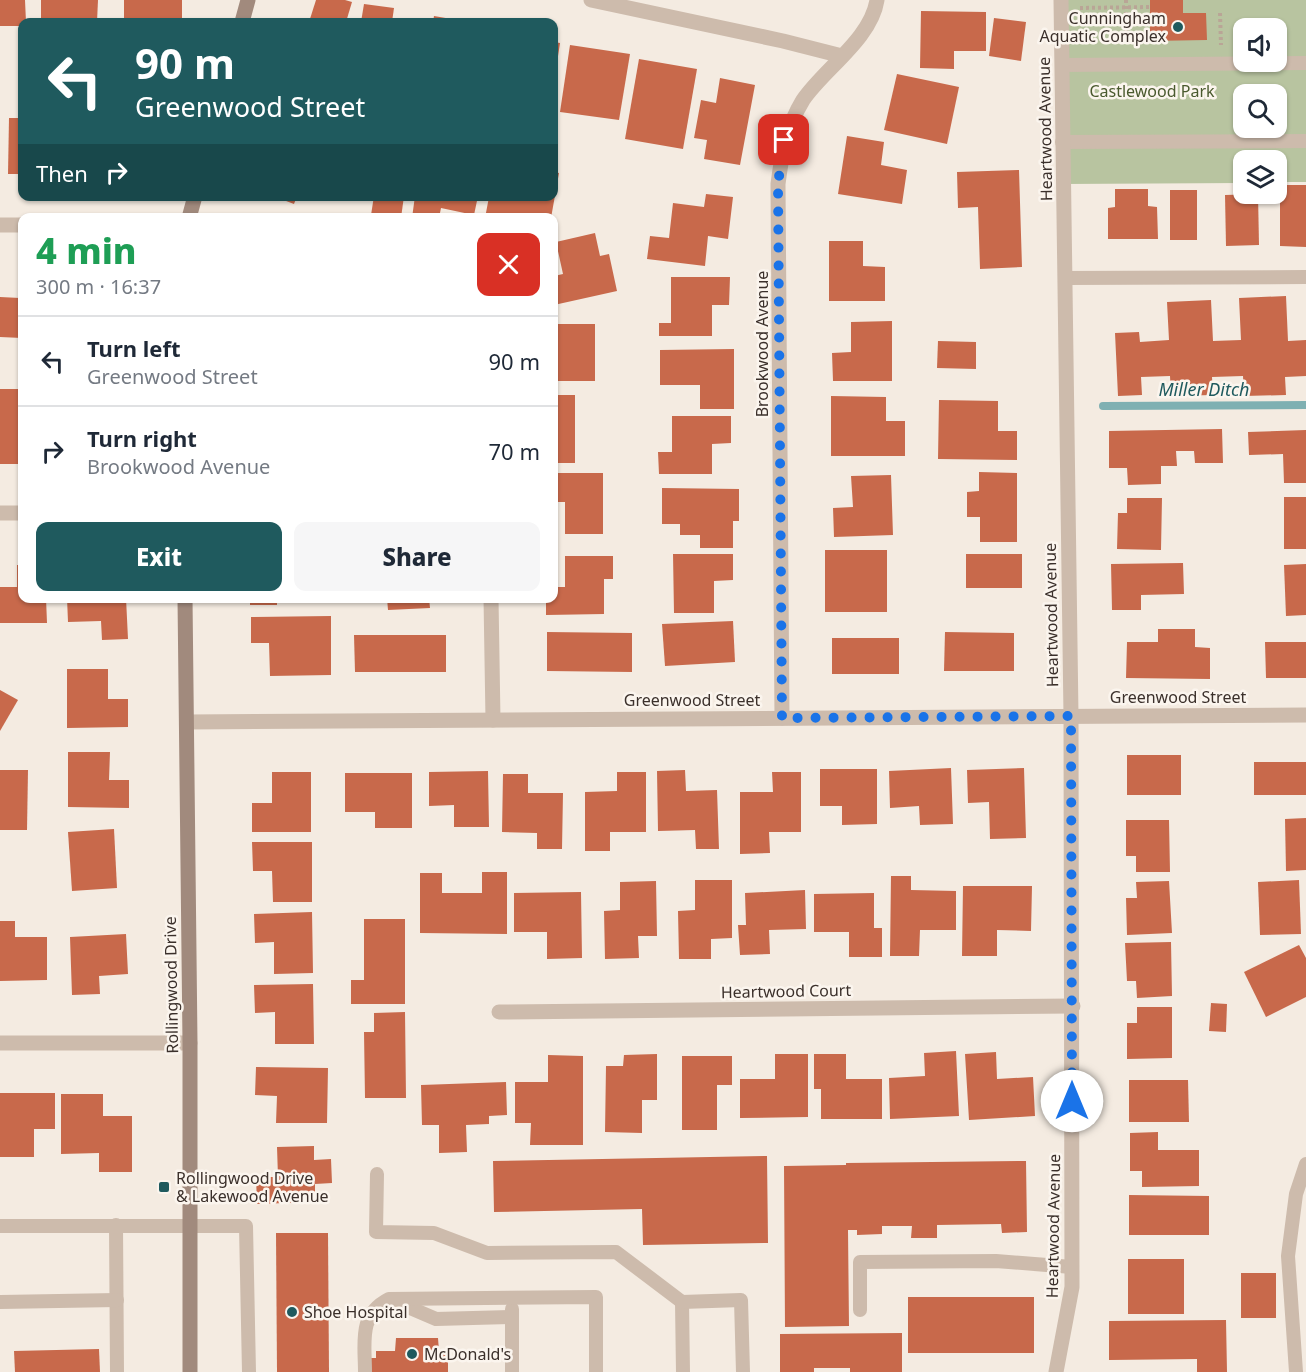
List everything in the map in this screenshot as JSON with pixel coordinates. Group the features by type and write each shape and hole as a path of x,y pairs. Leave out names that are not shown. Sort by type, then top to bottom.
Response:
{"street":[{"path":"243,18 248,0"},
{"path":"591,0 842,56"},
{"name":"Brookwood Avenue","path":"782,718 778,184 784,140 804,100 862,33 875,10 877,0"},
{"name":"Heartwood Avenue","path":"1056,1372 1072,1287 1071,716 1061,4"},
{"path":"0,225 18,225"},
{"path":"0,513 18,513"},
{"name":"Rollingwood Drive","path":"185,603 190,1042 190,1372"},
{"path":"491,603 493,720"},
{"name":"Greenwood Street","path":"187,722 1306,715"},
{"name":"Heartwood Court","path":"499,1012 1073,1006"},
{"path":"0,1043 190,1042"}],"lane":[{"path":"1062,65 1306,63"},
{"path":"1062,142 1306,141"},
{"path":"1065,278 1306,277"},
{"path":"1296,1372 1288,1256 1296,1194 1306,1164"},
{"path":"377,1174 376,1232 434,1233 487,1253 616,1252 682,1302 741,1300 743,1372"},
{"path":"116,1225 117,1372"},
{"path":"0,1226 246,1226 249,1372"},
{"path":"860,1310 860,1262 996,1261 1072,1267"},
{"path":"365,1372 365,1330 368,1316 378,1305 389,1299 596,1297 596,1372"},
{"path":"512,1298 512,1372"},
{"path":"389,1299 436,1319 512,1317"},
{"path":"0,1302 117,1300"},
{"path":"682,1302 683,1372"}],"path":[{"path":"1126,0 1126,64"},
{"path":"1061,4 1126,8 1150,7"},
{"path":"1220,13 1221,64"}],"green space":[{"name":"Castlewood Park","path":"1061,0 1306,0 1306,182 1287,182 1287,150 1233,150 1233,183 1063,184"}],"building":[{"path":"0,0 25,0 26,18 18,18 18,26 0,26"},
{"path":"41,0 98,0 97,18 41,18"},
{"path":"124,0 182,0 182,18 124,18"},
{"path":"316,0 352,2 347,18 310,18"},
{"path":"1150,0 1183,0 1183,13 1206,13 1207,40 1150,41"},
{"path":"364,4 394,8 393,18 362,18"},
{"path":"921,11 986,12 986,51 954,51 954,69 920,68"},
{"path":"994,18 1026,22 1021,61 989,56"},
{"path":"570,45 630,54 619,120 560,112"},
{"path":"639,59 697,69 683,149 625,139"},
{"path":"897,74 959,87 947,144 884,130"},
{"path":"720,78 755,85 740,165 704,159 707,140 694,138 701,100 716,103"},
{"path":"9,118 18,118 18,174 8,174"},
{"path":"847,136 884,142 881,165 907,170 902,204 838,194"},
{"path":"1019,170 1022,267 980,269 978,207 958,208 957,172"},
{"path":"1287,185 1306,185 1306,247 1280,246 1280,204 1287,204"},
{"path":"1115,189 1148,189 1148,206 1157,207 1158,239 1108,239 1108,208 1115,207"},
{"path":"1170,190 1197,190 1197,240 1170,240"},
{"path":"706,194 733,197 728,239 708,236 705,266 647,259 650,236 669,238 673,203 704,207"},
{"path":"1225,195 1233,195 1233,204 1258,204 1259,245 1226,246"},
{"path":"373,201 403,201 402,213 371,213"},
{"path":"414,201 477,201 474,213 441,208 440,213 413,213"},
{"path":"488,201 554,201 552,213 486,213"},
{"path":"595,233 600,256 609,254 617,291 558,304 558,275 563,274 558,242"},
{"path":"829,241 863,241 863,266 885,267 885,301 829,301"},
{"path":"671,277 730,277 729,305 712,305 712,336 659,336 659,323 671,323"},
{"path":"1286,296 1288,341 1306,340 1306,376 1285,377 1286,395 1244,396 1243,376 1212,377 1213,395 1171,396 1170,376 1141,377 1142,395 1118,396 1115,333 1139,332 1140,342 1169,340 1167,302 1211,300 1213,341 1241,340 1239,298"},
{"path":"0,297 18,298 18,338 0,337"},
{"path":"892,321 892,381 833,381 832,353 851,352 851,322"},
{"path":"558,324 595,324 595,381 558,381"},
{"path":"938,341 976,342 976,369 937,368"},
{"path":"734,349 734,409 700,409 700,385 660,385 660,350"},
{"path":"0,389 18,389 18,464 0,464"},
{"path":"558,395 575,395 575,463 558,463"},
{"path":"831,396 886,397 886,421 905,421 905,456 831,456"},
{"path":"939,400 998,401 998,431 1017,431 1017,460 938,459"},
{"path":"672,416 731,416 731,443 712,444 712,474 659,474 658,452 672,452"},
{"path":"1222,429 1223,463 1195,463 1194,451 1176,451 1177,466 1161,466 1161,484 1128,485 1127,468 1109,468 1109,431"},
{"path":"1306,430 1306,483 1284,483 1283,454 1249,455 1248,432"},
{"path":"979,472 1017,473 1017,542 980,542 980,517 967,517 967,492 979,491"},
{"path":"558,473 603,473 603,534 565,534 565,502 558,502"},
{"path":"891,475 893,535 834,537 833,508 853,507 851,476"},
{"path":"662,488 739,489 739,521 733,521 733,548 700,548 700,535 680,535 680,524 662,524"},
{"path":"1284,497 1306,497 1306,549 1284,549"},
{"path":"1127,498 1162,498 1161,550 1117,549 1118,513 1127,513"},
{"path":"825,550 887,550 887,612 825,612"},
{"path":"673,554 733,554 733,580 714,581 714,613 674,613"},
{"path":"966,554 1022,554 1022,588 966,588"},
{"path":"565,556 613,556 613,579 604,579 604,614 546,615 546,603 558,603 558,587 565,587"},
{"path":"1183,563 1184,594 1141,595 1141,610 1112,610 1111,564"},
{"path":"1306,564 1306,615 1286,616 1284,565"},
{"path":"18,565 18,603 46,603 47,623 0,623 0,587 17,587"},
{"path":"67,603 126,603 128,639 102,640 101,621 68,622"},
{"path":"250,603 277,603 277,605 250,605"},
{"path":"387,603 430,603 430,608 388,610"},
{"path":"331,616 331,675 270,676 269,643 251,643 251,617"},
{"path":"733,621 735,662 665,666 662,624"},
{"path":"1158,629 1195,629 1195,647 1210,648 1210,679 1126,678 1127,642 1158,642"},
{"path":"547,632 632,633 632,672 547,671"},
{"path":"945,632 1014,633 1014,671 944,671"},
{"path":"354,635 446,635 446,672 355,672"},
{"path":"832,638 899,638 899,674 832,674"},
{"path":"1265,642 1306,642 1306,678 1266,678"},
{"path":"67,669 108,669 108,699 128,699 128,727 67,728"},
{"path":"0,690 18,700 0,731"},
{"path":"68,752 110,752 109,780 129,780 129,808 68,807"},
{"path":"1127,755 1181,755 1181,795 1127,795"},
{"path":"1254,762 1306,762 1306,795 1254,795"},
{"path":"951,768 953,824 920,825 919,806 890,808 889,771"},
{"path":"1024,768 1026,838 990,839 989,802 968,803 967,770"},
{"path":"820,769 877,769 877,824 842,825 842,806 820,806"},
{"path":"0,770 28,770 27,830 0,830"},
{"path":"685,770 686,791 717,790 719,849 696,849 695,830 658,831 657,771"},
{"path":"488,771 489,827 454,827 454,805 429,806 429,772"},
{"path":"272,772 311,772 311,832 252,832 252,803 272,803"},
{"path":"617,772 646,772 646,832 610,832 610,851 585,851 585,792 617,791"},
{"path":"772,772 801,772 801,832 769,832 770,853 740,854 740,792 773,792"},
{"path":"345,773 412,773 412,828 375,828 375,812 345,812"},
{"path":"503,774 528,774 528,793 563,793 562,849 537,849 537,833 502,832"},
{"path":"1306,818 1306,870 1286,871 1285,819"},
{"path":"1126,820 1169,820 1170,872 1136,872 1136,856 1126,856"},
{"path":"114,829 117,888 72,891 68,832"},
{"path":"252,842 312,842 312,902 273,902 272,871 253,871"},
{"path":"482,872 507,872 507,934 420,933 420,873 442,873 442,893 482,893"},
{"path":"891,876 911,876 911,890 956,891 956,930 920,930 919,956 890,956"},
{"path":"695,880 732,880 732,938 711,939 711,959 679,959 678,911 695,910"},
{"path":"1299,880 1301,934 1260,935 1258,882"},
{"path":"656,881 657,936 638,936 639,958 605,959 604,911 620,910 620,882"},
{"path":"1169,881 1172,933 1127,935 1126,898 1137,898 1136,882"},
{"path":"963,886 1032,886 1031,931 997,930 997,956 962,956"},
{"path":"805,890 806,929 769,930 770,954 740,955 738,925 746,925 745,893"},
{"path":"581,892 582,958 547,959 547,932 514,932 514,893"},
{"path":"874,893 874,928 882,928 882,957 849,957 849,932 814,932 814,894"},
{"path":"312,912 313,973 274,974 274,942 255,943 254,914"},
{"path":"364,919 405,919 405,1004 351,1004 351,980 364,980"},
{"path":"0,921 15,921 15,937 47,937 47,980 0,981"},
{"path":"126,934 128,974 99,976 100,994 72,995 70,937"},
{"path":"1171,942 1172,996 1137,998 1136,981 1127,981 1125,943"},
{"path":"1299,945 1306,958 1306,997 1266,1017 1244,972"},
{"path":"313,984 314,1044 275,1044 275,1012 255,1013 254,985"},
{"path":"1211,1003 1227,1004 1226,1032 1209,1031"},
{"path":"1137,1007 1172,1007 1172,1058 1127,1059 1127,1023 1137,1023"},
{"path":"405,1012 406,1098 365,1098 364,1032 374,1032 374,1013"},
{"path":"956,1051 959,1116 890,1119 889,1078 925,1076 924,1053"},
{"path":"996,1052 997,1079 1033,1077 1035,1116 969,1120 965,1054"},
{"path":"657,1054 657,1100 642,1100 642,1133 605,1132 606,1066 623,1066 624,1055"},
{"path":"775,1054 808,1054 808,1117 740,1118 740,1079 775,1079"},
{"path":"814,1054 846,1054 846,1079 882,1079 882,1119 821,1119 821,1089 814,1089"},
{"path":"548,1055 583,1056 583,1145 530,1145 531,1123 515,1123 515,1082 548,1082"},
{"path":"682,1056 732,1056 732,1085 717,1085 717,1130 682,1130"},
{"path":"256,1067 328,1068 327,1123 276,1123 277,1096 255,1095"},
{"path":"1129,1080 1188,1080 1189,1122 1129,1122"},
{"path":"506,1082 507,1115 489,1116 489,1124 466,1125 467,1152 439,1153 439,1125 422,1125 421,1085"},
{"path":"0,1093 55,1093 55,1129 34,1129 34,1157 0,1157"},
{"path":"61,1094 103,1094 103,1116 132,1116 132,1172 99,1172 99,1153 61,1154"},
{"path":"1158,1132 1158,1150 1199,1150 1199,1186 1142,1187 1142,1171 1130,1171 1130,1133"},
{"path":"314,1146 314,1160 331,1159 332,1183 315,1184 315,1202 257,1204 256,1177 278,1177 277,1147"},
{"path":"767,1156 768,1243 643,1245 642,1209 494,1212 493,1161"},
{"path":"1026,1161 1027,1232 1002,1233 1001,1224 937,1225 937,1238 911,1238 912,1226 882,1226 882,1234 857,1235 857,1230 848,1230 849,1326 785,1327 784,1166"},
{"path":"1129,1195 1209,1196 1209,1235 1129,1235"},
{"path":"276,1233 328,1233 329,1372 277,1372"},
{"path":"1128,1259 1184,1259 1184,1314 1128,1314"},
{"path":"1241,1273 1276,1273 1276,1318 1241,1318"},
{"path":"908,1297 1034,1297 1034,1353 908,1353"},
{"path":"1226,1320 1227,1372 1197,1372 1197,1359 1109,1360 1109,1321"},
{"path":"902,1333 902,1372 850,1372 850,1368 814,1368 814,1372 780,1372 780,1334"},
{"name":"McDonald's","path":"396,1338 438,1338 439,1351 448,1351 448,1372 367,1372 367,1358 376,1358 376,1351 395,1351"},
{"path":"99,1349 100,1372 15,1372 14,1351"}],"waterway":[{"name":"Miller Ditch","path":"1103,406 1306,405"}],"place":[{"name":"Cunningham Aquatic Complex","path":"1178,27"},
{"name":"Rollingwood Drive & Lakewood Avenue","path":"164,1187"},
{"name":"Shoe Hospital","path":"292,1312"},
{"name":"McDonald's","path":"412,1354"}],"route":[{"path":"784,140 778,184 782,718 1071,716 1072,1101"}]}
